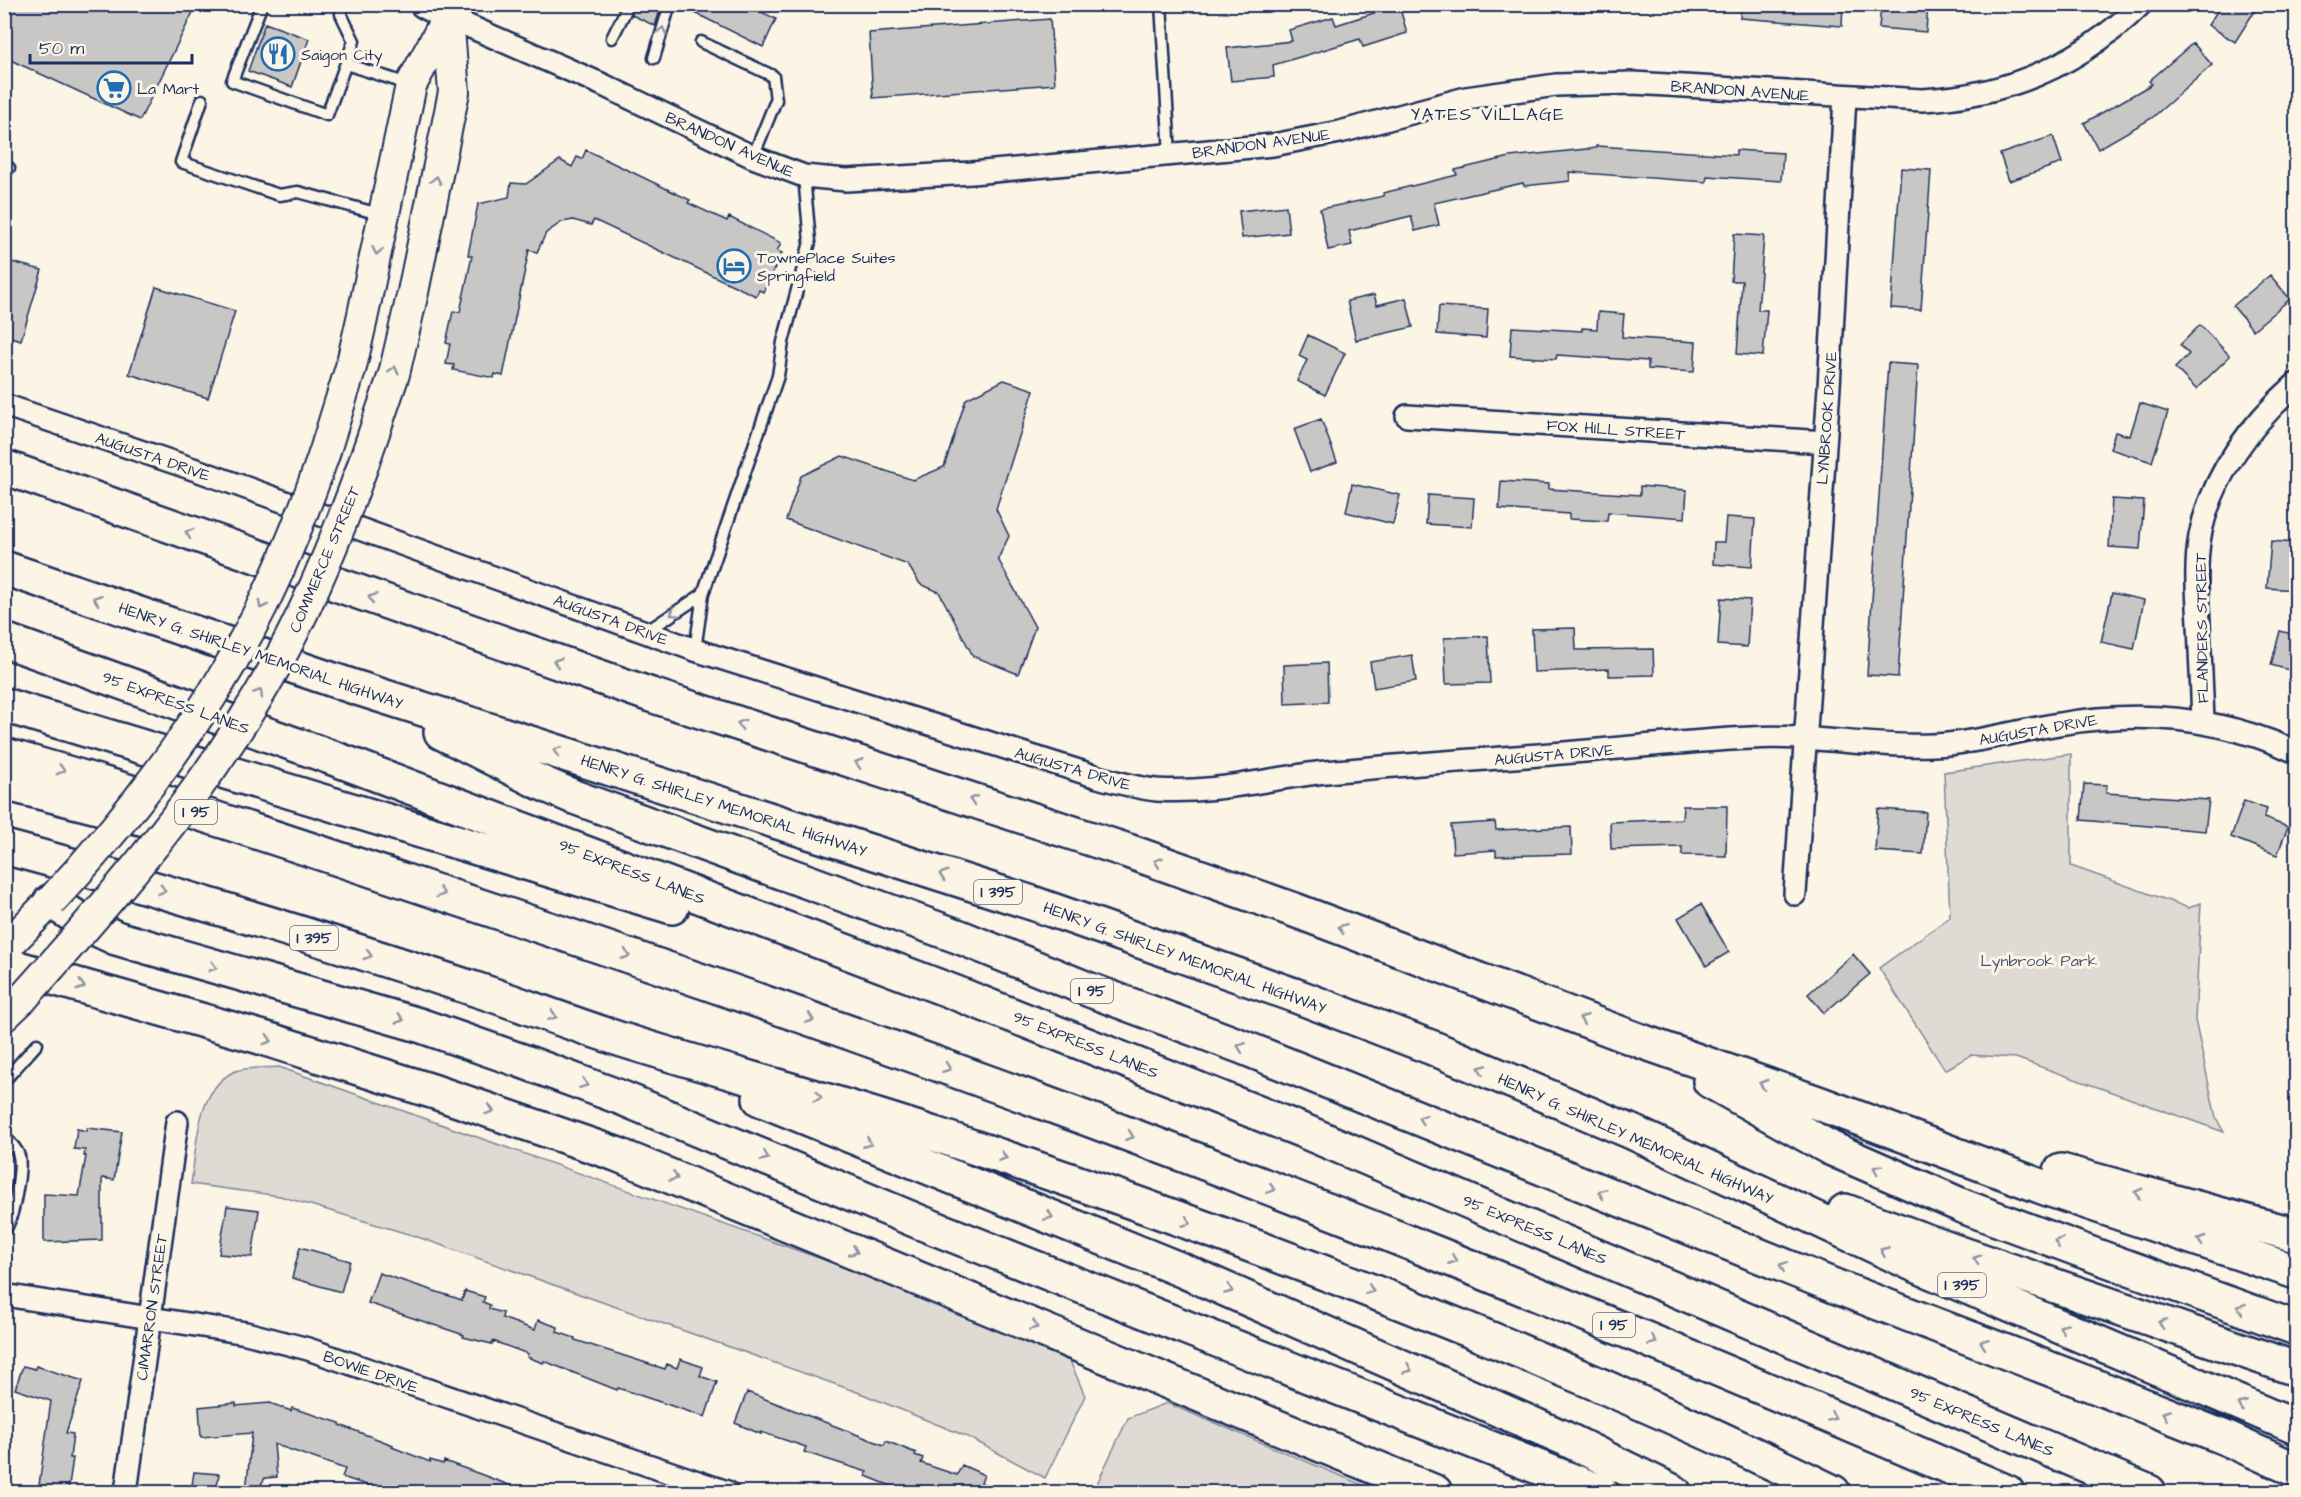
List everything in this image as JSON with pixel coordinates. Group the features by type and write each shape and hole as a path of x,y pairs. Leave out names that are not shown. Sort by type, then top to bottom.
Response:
{"highway":[{"path":"4,467 651,695 1128,851 2048,1189 2296,1272"},
{"name":"HENRY G. SHIRLEY MEMORIAL HIGHWAY","path":"4,568 351,686 1021,899 1152,944 1433,1048 1632,1132 1911,1263 2296,1427"},
{"name":"95 EXPRESS LANES","path":"4,640 344,762 956,993 1306,1131 2149,1492"},
{"name":"I 95","path":"351,686 537,781 574,797 960,937 1090,990 1239,1046 1838,1287 2223,1437 2296,1470"},
{"path":"4,699 63,722"},
{"path":"4,705 956,993"},
{"name":"I 95","path":"4,755 116,786 777,1007 1216,1168 1639,1336 2007,1492"},
{"path":"4,783 221,839 386,875"},
{"name":"I 395","path":"4,847 252,918 621,1039 933,1134 1116,1196 1261,1248 1507,1346 1833,1492"},
{"path":"51,901 88,925 116,938 419,1024 622,1098 922,1222 1601,1492"},
{"path":"4,964 260,1037 445,1095 616,1154 1434,1492"},
{"path":"621,1039 802,1117 1184,1271 1564,1438 1674,1492"},
{"path":"1638,1040 1830,1148 1965,1207 2296,1328"},
{"path":"1818,1103 2296,1235"},
{"path":"1632,1132 1951,1250 2296,1369"}],"main road":[{"path":"4,949 51,901 129,813 188,732 262,606 280,567 324,454 353,357 411,85 441,9"},
{"name":"COMMERCE STREET","path":"14,1007 88,925 160,839 194,794 274,669 317,583 362,468 396,364 454,92 441,9"}],"street":[{"name":"BRANDON AVENUE","path":"441,9 753,157 804,176 846,180 886,179 1273,145 1340,132 1466,98 1556,85 1633,83 1922,100 1949,99 1998,90 2031,78 2082,51 2126,19 2141,4"},
{"name":"LYNBROOK DRIVE","path":"1795,894 1845,96"},
{"name":"FLANDERS STREET","path":"2203,723 2197,577 2200,536 2207,509 2226,466 2249,433 2296,384"},
{"name":"AUGUSTA DRIVE","path":"4,405 213,476 695,650 1126,785 1157,790 1236,786 1324,772 1754,737 1932,745 1980,740 2057,724 2102,718 2144,716 2239,730 2296,752"},
{"name":"FOX HILL STREET","path":"1407,416 1825,442"},
{"name":"CIMARRON STREET","path":"126,1492 177,1122"},
{"name":"BOWIE DRIVE","path":"4,1295 246,1333 314,1351 727,1492"}],"lane":[{"path":"262,4 232,81 327,115 354,41 341,14 343,4"},
{"path":"654,58 670,4"},
{"path":"1161,4 1170,155"},
{"path":"612,38 625,12"},
{"path":"701,42 773,76 776,100 753,157"},
{"path":"346,64 411,85"},
{"path":"202,100 182,162 279,195 298,192 384,215"},
{"path":"695,650 703,594 778,376 783,342 810,242 804,176"},
{"path":"646,632 703,594"},
{"path":"4,1081 38,1044"},
{"path":"4,1137 20,1157 15,1204 8,1227 4,1231"}],"green space":[{"name":"Lynbrook Park","path":"2071,754 2071,866 2189,908 2201,903 2195,1020 2216,1118 2224,1132 2016,1058 1971,1055 1945,1070 1879,968 1950,917 1944,772"},
{"path":"279,1067 870,1276 1070,1361 1085,1396 1045,1478 968,1437 860,1393 415,1236 280,1196 191,1184 200,1122 211,1093 221,1081 237,1070"},
{"path":"1167,1403 1379,1492 1093,1492 1128,1418"}],"building":[{"name":"La Mart","path":"4,4 197,4 140,120 4,57"},
{"path":"610,4 662,4 655,26 632,15 632,8 628,5 621,5 618,9"},
{"path":"677,4 745,4 776,19 763,47"},
{"path":"1741,4 1843,4 1842,26 1740,18"},
{"path":"1881,4 1928,4 1926,32 1879,28"},
{"path":"2222,4 2259,4 2235,42 2208,25"},
{"path":"1399,5 1407,33 1363,47 1360,39 1273,65 1274,77 1231,81 1227,48 1292,41 1289,30 1333,17 1336,25"},
{"path":"1050,19 1055,84 873,98 869,33"},
{"path":"265,23 309,39 292,87 248,71"},
{"path":"2193,43 2212,65 2152,118 2098,149 2084,123 2152,84 2149,81"},
{"path":"2053,136 2062,163 2009,181 2000,154"},
{"path":"1596,146 1736,155 1736,150 1783,153 1781,181 1707,176 1706,182 1569,172 1570,181 1524,186 1523,183 1434,203 1439,225 1415,231 1411,216 1349,231 1352,245 1328,250 1320,209 1384,196 1383,193 1457,175 1455,170 1510,157 1596,148"},
{"name":"TownePlace Suites Springfield","path":"586,150 690,200 688,203 727,221 729,217 781,243 777,251 782,253 763,292 759,290 756,296 594,220 591,225 573,220 562,222 546,233 537,252 529,250 503,376 495,374 494,378 453,370 454,365 446,364 450,344 446,343 453,311 460,312 472,256 468,255 478,204 509,197 511,183 526,184 560,160 572,167 577,157 582,159"},
{"path":"1901,168 1931,170 1921,310 1891,308"},
{"path":"1286,206 1289,233 1242,238 1239,211"},
{"path":"1734,234 1764,236 1758,310 1767,310 1763,356 1737,354 1742,281 1731,281"},
{"path":"4,260 42,270 21,340 4,335"},
{"path":"2270,275 2290,299 2253,330 2233,306"},
{"path":"156,287 235,311 208,398 129,374"},
{"path":"1374,295 1377,305 1406,298 1413,327 1356,340 1347,301"},
{"path":"1439,306 1488,309 1486,338 1437,334"},
{"path":"1598,312 1624,314 1622,337 1696,342 1694,372 1648,369 1648,361 1557,355 1556,359 1510,356 1512,327 1582,331 1582,328 1597,329"},
{"path":"2200,325 2230,356 2196,389 2175,368 2189,354 2180,345"},
{"path":"1308,335 1345,353 1325,395 1297,381 1307,360 1299,356"},
{"path":"1888,363 1918,365 1898,677 1867,675"},
{"path":"1004,380 1034,390 996,509 1009,536 998,559 1035,627 1018,674 973,656 939,592 920,584 908,565 786,520 801,476 842,456 913,480 944,467 966,399"},
{"path":"2140,403 2168,412 2152,462 2110,449 2115,432 2130,436"},
{"path":"1321,419 1337,462 1310,472 1294,429"},
{"path":"1501,481 1549,484 1549,489 1640,495 1640,486 1687,490 1685,518 1608,512 1607,521 1569,519 1569,514 1499,509"},
{"path":"1352,484 1400,495 1393,524 1346,512"},
{"path":"1428,495 1474,498 1472,527 1426,524"},
{"path":"2112,499 2144,501 2140,549 2109,547"},
{"path":"1726,517 1755,519 1752,567 1713,564 1714,542 1724,542"},
{"path":"2271,541 2296,543 2296,590 2267,588"},
{"path":"2112,593 2144,600 2134,649 2101,642"},
{"path":"1721,598 1750,600 1747,647 1718,645"},
{"path":"1575,628 1576,650 1653,649 1654,675 1609,676 1609,669 1534,672 1532,629"},
{"path":"2280,631 2296,635 2296,672 2271,665"},
{"path":"1488,636 1490,683 1446,684 1444,638"},
{"path":"1412,655 1416,681 1374,688 1370,662"},
{"path":"1327,663 1328,702 1285,704 1284,665"},
{"path":"2084,784 2107,785 2106,793 2209,800 2205,831 2081,820"},
{"path":"2244,801 2267,809 2264,818 2288,827 2277,855 2231,837"},
{"path":"1683,806 1727,806 1726,856 1682,855 1682,847 1611,849 1610,822 1682,819"},
{"path":"1878,809 1926,812 1923,854 1875,851"},
{"path":"1495,822 1496,830 1571,827 1572,854 1496,856 1496,850 1453,853 1451,825"},
{"path":"1701,904 1729,952 1706,966 1678,918"},
{"path":"1853,954 1870,974 1824,1013 1808,994"},
{"path":"87,1128 122,1132 114,1180 102,1178 102,1240 44,1242 44,1194 79,1196 86,1156 84,1156 85,1150 74,1149 77,1129 87,1131"},
{"path":"227,1206 259,1210 252,1257 219,1254"},
{"path":"300,1247 350,1261 341,1292 292,1278"},
{"path":"379,1273 462,1300 465,1291 485,1297 483,1302 490,1305 489,1309 503,1313 502,1318 535,1330 538,1320 558,1327 557,1332 575,1338 575,1340 665,1369 667,1364 677,1368 680,1359 703,1367 700,1376 717,1382 705,1417 618,1388 617,1390 544,1361 543,1363 527,1357 528,1354 493,1341 492,1344 463,1337 464,1335 368,1303"},
{"path":"23,1366 35,1369 36,1366 83,1381 66,1433 73,1434 70,1458 73,1458 68,1492 38,1492 51,1401 15,1389"},
{"path":"747,1392 884,1445 886,1441 916,1453 915,1455 923,1458 921,1463 957,1475 962,1465 984,1475 981,1483 999,1492 906,1492 866,1476 867,1472 804,1452 806,1447 761,1432 761,1434 735,1423"},
{"path":"236,1403 236,1406 270,1403 291,1411 292,1408 340,1423 340,1425 430,1462 430,1460 443,1464 444,1461 522,1490 522,1492 388,1492 342,1477 345,1469 274,1444 277,1477 265,1478 256,1492 246,1492 252,1433 201,1437 199,1407"},
{"path":"194,1472 219,1474 216,1492 191,1492"}],"place":[{"name":"Saigon City","path":"278,54"},
{"name":"La Mart","path":"114,88"},
{"name":"TownePlace Suites Springfield","path":"734,266"}],"district":[{"name":"YATES VILLAGE","path":"1488,114"}]}
